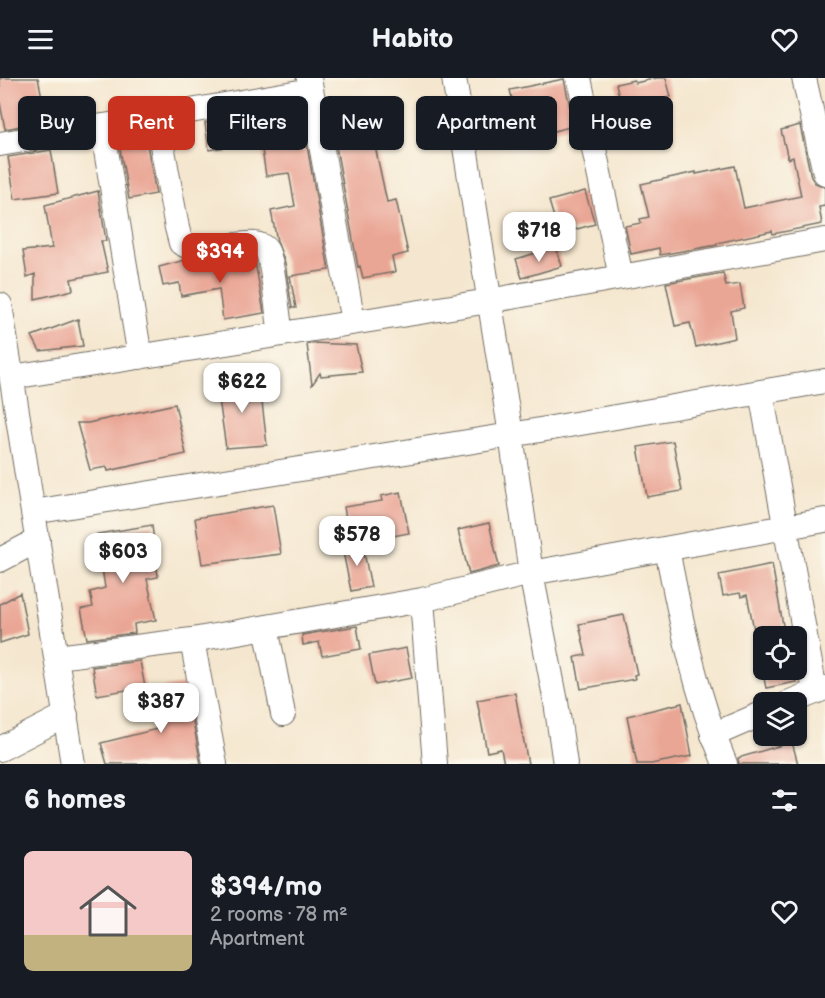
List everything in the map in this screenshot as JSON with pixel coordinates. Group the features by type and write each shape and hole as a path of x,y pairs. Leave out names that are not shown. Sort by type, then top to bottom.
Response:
{"street":[{"path":"454,78 531,573 556,702 565,764"},
{"path":"579,78 621,277"},
{"path":"804,78 825,173"},
{"path":"195,109 310,84 353,322"},
{"path":"0,144 108,125"},
{"path":"102,126 140,357"},
{"path":"163,150 181,243 188,247 198,248 255,244 263,247 267,251 270,263 281,334"},
{"path":"12,377 489,301 825,240"},
{"path":"0,305 73,764"},
{"path":"33,512 511,435 825,381"},
{"path":"761,392 785,527 820,689"},
{"path":"57,657 192,640 422,600 531,573 825,520"},
{"path":"0,560 38,540"},
{"path":"667,549 686,642 713,735 725,764"},
{"path":"422,600 435,764"},
{"path":"266,627 282,714"},
{"path":"192,640 215,764"},
{"path":"0,749 66,715"},
{"path":"713,735 753,718"}],"building":[{"path":"0,78 38,78 42,96 18,96 18,127 5,129 0,103"},
{"path":"666,78 671,96 619,96 616,84 634,80 635,83"},
{"path":"564,79 569,102 569,127 557,130 557,96 511,96 510,90"},
{"path":"800,125 811,177 815,183 825,187 825,206 819,207 822,224 773,234 772,231 717,243 717,245 660,255 659,248 631,254 625,226 641,223 640,219 649,217 641,184 735,166 744,208 801,196 793,157 788,159 781,130"},
{"path":"51,150 58,193 15,199 8,157"},
{"path":"120,150 148,150 156,194 129,199"},
{"path":"262,150 308,150 329,270 290,276 296,308 292,308 285,263 277,241 271,211 295,206 289,173 266,176"},
{"path":"337,150 376,150 387,202 396,200 408,253 392,257 395,272 363,278 360,266 358,267"},
{"path":"98,191 106,241 101,241 108,272 71,279 73,290 35,299 35,274 27,277 23,251 52,248 45,205"},
{"path":"585,191 595,224 559,234 549,201"},
{"path":"556,247 562,266 522,278 516,259"},
{"path":"254,258 255,261 264,313 223,320 219,289 181,296 179,283 163,286 159,267 185,260 208,263"},
{"path":"723,273 726,286 740,284 744,308 731,311 735,338 696,347 690,323 675,326 666,283"},
{"path":"78,319 83,346 40,351 32,336"},
{"path":"307,344 356,345 362,372 321,376 320,373 312,385"},
{"path":"259,377 267,445 226,448 217,385"},
{"path":"175,404 186,454 108,471 107,467 90,470 77,423 88,423"},
{"path":"673,441 682,491 647,497 638,447"},
{"path":"401,492 409,533 350,544 344,507 382,501 381,496"},
{"path":"273,505 281,554 202,564 195,518"},
{"path":"489,523 499,566 469,574 458,530"},
{"path":"152,525 158,577 147,579 156,620 134,624 135,633 87,639 81,609 93,607 90,592 105,588 97,534"},
{"path":"362,542 371,587 351,591 342,547"},
{"path":"772,564 783,626 753,626 747,595 741,597 740,593 723,596 719,575"},
{"path":"20,593 28,634 0,643 0,604"},
{"path":"624,615 637,674 634,675 635,679 581,689 575,657 586,655 579,624"},
{"path":"357,626 361,649 322,656 319,642 303,645 302,635"},
{"path":"406,648 412,678 375,685 369,655"},
{"path":"140,661 145,687 97,695 92,667"},
{"path":"764,680 796,680 796,682 766,688"},
{"path":"186,684 201,764 107,764 101,743 157,729 151,690"},
{"path":"515,693 528,764 504,764 501,749 487,752 477,700"},
{"path":"682,703 692,756 651,764 637,764 627,716"},
{"path":"778,746 793,746 798,764 739,764 738,758"}]}
